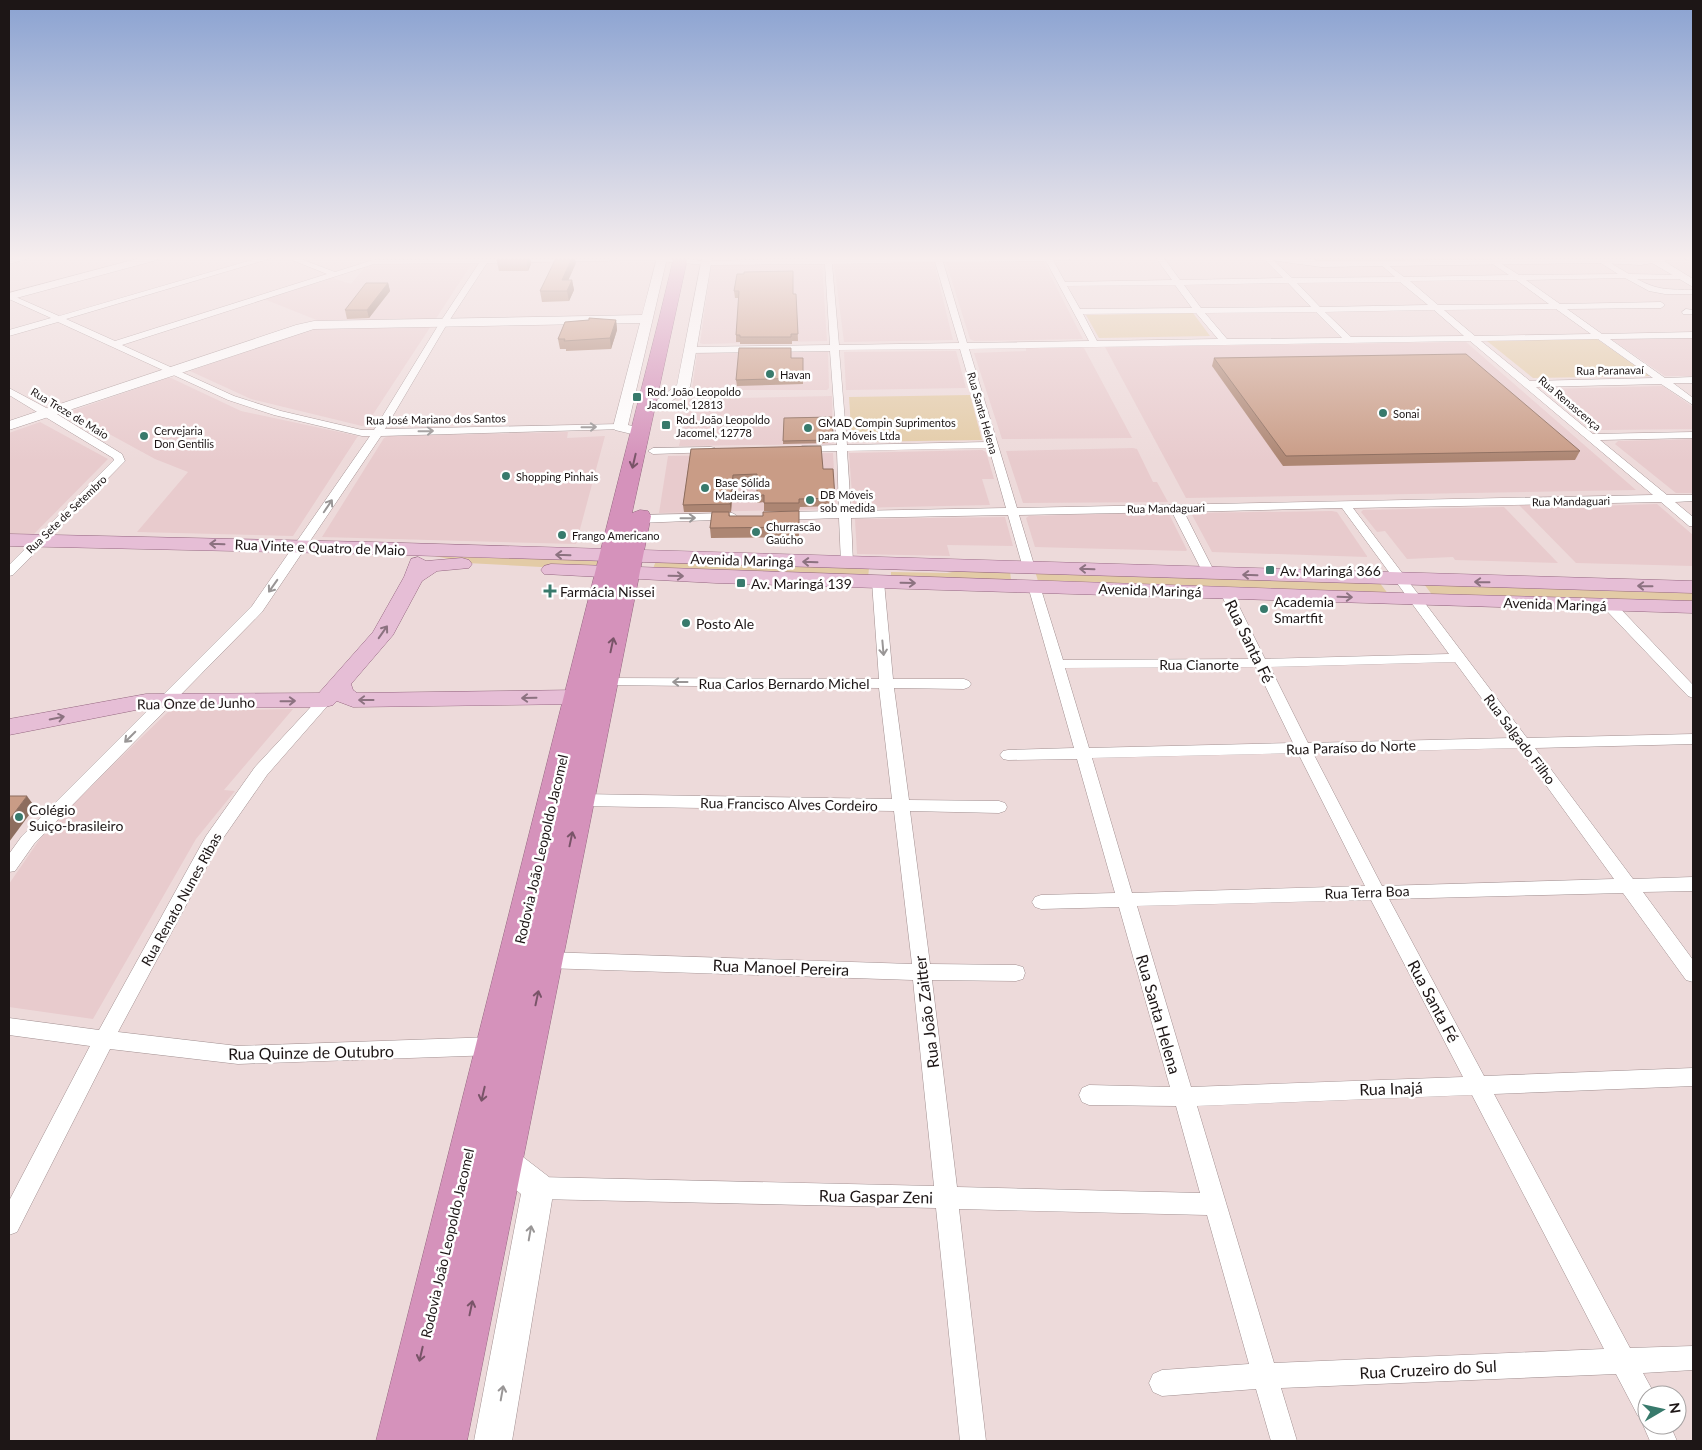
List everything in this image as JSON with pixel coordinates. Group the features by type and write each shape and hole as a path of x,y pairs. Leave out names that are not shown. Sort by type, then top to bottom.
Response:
{"highway":[{"name":"Rodovia João Leopoldo Jacomel","path":"443,1441 503,1160 511,1046 545,960 604,682 619,566 640,432 673,326"},
{"name":"Rodovia João Leopoldo Jacomel","path":"400,1441 511,1046 578,697 619,566 639,519 680,326"}],"main road":[{"name":"Rua Vinte e Quatro de Maio","path":"9,540 402,549 619,566"},
{"path":"402,549 416,556 418,562 414,577"},
{"name":"Avenida Maringá","path":"619,566 847,563 877,573"},
{"path":"414,577 432,565 445,564 619,566"},
{"name":"Avenida Maringá","path":"619,566 877,573 1226,592 1417,600 1693,607"},
{"name":"Avenida Maringá","path":"1032,580 1209,574 1693,587"},
{"name":"Rua Renato Nunes Ribas","path":"325,700 382,635 414,577"},
{"path":"340,682 341,691 346,697 353,700 578,697"},
{"name":"Rua Onze de Junho","path":"9,727 146,702 325,700"}],"street":[{"path":"9,334 37,326"},
{"name":"Rua José Mariano dos Santos","path":"75,326 231,398 278,414 362,433 620,426"},
{"path":"115,344 172,326"},
{"path":"9,426 311,326"},
{"path":"9,866 28,840 257,609 378,432 442,326"},
{"path":"640,432 620,426 644,326"},
{"path":"664,400 683,387 690,350 691,326"},
{"path":"832,326 842,448 847,563"},
{"name":"Rua Santa Helena","path":"957,326 1058,664 1213,1204 1284,1441"},
{"path":"1084,326 1094,343"},
{"path":"1211,326 1224,341"},
{"path":"1336,326 1350,340"},
{"name":"Rua Renascença","path":"1459,326 1693,523"},
{"path":"1585,326 1693,402"},
{"path":"690,350 1693,335"},
{"name":"Rua Paranavaí","path":"1528,384 1693,380"},
{"name":"Rua Treze de Maio","path":"9,391 118,456"},
{"path":"1592,437 1693,434"},
{"path":"793,449 993,445"},
{"path":"653,451 723,450"},
{"name":"Rua Sete de Setembro","path":"9,572 38,541 115,467 120,460 118,456"},
{"name":"Rua Mandaguari","path":"767,516 1693,498"},
{"name":"Rua Salgado Filho","path":"1345,506 1524,743 1693,974"},
{"path":"1176,508 1209,574"},
{"path":"639,519 747,516"},
{"name":"Rua João Zaitter","path":"877,573 886,683 922,972 973,1441"},
{"name":"Rua Santa Fé","path":"1226,592 1260,663 1377,891 1637,1388"},
{"path":"1610,606 1693,693"},
{"name":"Rua Cianorte","path":"1058,664 1260,663 1460,658"},
{"name":"Rua Carlos Bernardo Michel","path":"604,682 964,684"},
{"name":"Rua Renato Nunes Ribas","path":"9,1224 105,1038 212,840 261,771 325,700"},
{"name":"Rua Paraíso do Norte","path":"1008,755 1693,739"},
{"name":"Rua Francisco Alves Cordeiro","path":"579,800 1000,807"},
{"name":"Rua Terra Boa","path":"1041,902 1377,891 1693,884"},
{"name":"Rua Manoel Pereira","path":"545,960 922,972 1016,972"},
{"name":"Rua Quinze de Outubro","path":"9,1026 44,1032 238,1055 511,1046"},
{"name":"Rua Inajá","path":"1089,1095 1182,1097 1693,1077"},
{"path":"493,1441 538,1188 503,1160"},
{"name":"Rua Gaspar Zeni","path":"538,1188 1213,1204"},
{"name":"Rua Cruzeiro do Sul","path":"1162,1383 1265,1376 1693,1358"}],"shaded area":[{"path":"431,326 366,425 362,426 251,399 190,371 314,328"},
{"path":"702,326 826,326 827,341 700,343"},
{"path":"842,326 949,326 953,340 844,342"},
{"path":"966,326 1076,326 1083,339 974,341 970,339"},
{"path":"1092,326 1202,326 1210,336 1099,338"},
{"path":"1693,338 1693,376 1665,376 1611,339"},
{"path":"1597,339 1650,376 1533,378 1487,341"},
{"path":"1466,342 1636,490 1186,498 1105,347"},
{"path":"1026,348 1084,348 1132,438 1002,439 974,353 1026,351"},
{"path":"956,351 966,388 846,390 844,352"},
{"path":"828,352 829,388 827,390 692,390 697,354"},
{"path":"171,378 241,411 358,436 293,536 137,532 188,472 155,459 69,412"},
{"path":"1663,386 1693,407 1693,429 1601,430 1594,425 1588,425 1544,389"},
{"path":"970,395 982,440 852,442 849,397"},
{"path":"832,396 833,443 830,444 679,446 689,399"},
{"path":"40,422 108,459 33,535 9,534 9,433"},
{"path":"568,432 567,438 605,436 576,544 322,537 384,438 389,436"},
{"path":"1693,439 1693,493 1676,493 1615,444 1618,441"},
{"path":"1137,449 1153,482 1157,482 1168,502 1023,503 1006,451"},
{"path":"982,450 986,452 994,479 982,479 990,505 853,508 849,453"},
{"path":"833,453 836,508 659,513 668,456"},
{"path":"1592,503 1595,506 1657,504 1693,535 1693,566 1576,563 1519,505"},
{"path":"1504,507 1558,563 1455,560 1453,557 1407,559 1385,531 1377,532 1361,512 1363,510"},
{"path":"1165,512 1169,514 1186,551 1035,547 1026,518 1029,516"},
{"path":"1337,512 1367,557 1212,552 1191,513"},
{"path":"1005,517 1013,546 947,545 950,556 857,554 855,519"},
{"path":"435,556 601,559 598,570 467,563"},
{"path":"656,561 869,568 868,578 652,571"},
{"path":"963,570 1010,571 1011,580 891,580 891,572 947,573"},
{"path":"1035,571 1379,582 1389,595 1038,581"},
{"path":"1424,584 1693,592 1693,603 1433,596"},
{"path":"293,709 224,790 235,791 196,839 93,1019 9,1007 9,884 48,827 169,711"}],"building":[{"path":"563,326 614,326 610,338 564,341 565,339 558,339"},
{"path":"737,326 798,326 798,334 791,334 791,337 740,337 740,335 736,335"},
{"name":"Havan","path":"739,348 791,348 791,358 803,358 803,378 736,380"},
{"name":"Sonai","path":"1466,354 1580,451 1286,456 1214,358"},
{"name":"GMAD Compin Suprimentos para Móveis Ltda","path":"832,417 833,433 828,433 828,440 783,441 784,418"},
{"path":"821,446 823,469 833,469 835,498 799,499 799,503 764,503 764,495 757,495 757,474 733,475 730,504 683,505 691,449"},
{"path":"799,511 799,527 710,528 712,512 729,512 729,516 763,516 763,512"},
{"path":"9,796 27,796 9,820"}],"place":[{"name":"Havan","path":"770,374"},
{"name":"Rod. João Leopoldo Jacomel, 12813","path":"637,397"},
{"name":"Sonai","path":"1383,413"},
{"name":"Rod. João Leopoldo Jacomel, 12778","path":"666,425"},
{"name":"GMAD Compin Suprimentos para Móveis Ltda","path":"808,428"},
{"name":"Cervejaria Don Gentilis","path":"144,436"},
{"name":"Shopping Pinhais","path":"506,476"},
{"name":"Base Sólida Madeiras","path":"705,488"},
{"name":"DB Móveis sob medida","path":"810,500"},
{"name":"Churrascão Gaúcho","path":"756,532"},
{"name":"Frango Americano","path":"562,535"},
{"name":"Av. Maringá 366","path":"1270,570"},
{"name":"Av. Maringá 139","path":"741,583"},
{"name":"Farmácia Nissei","path":"550,591"},
{"name":"Academia Smartfit","path":"1264,609"},
{"name":"Posto Ale","path":"686,623"},
{"name":"Colégio Suiço-brasileiro","path":"19,817"}]}
